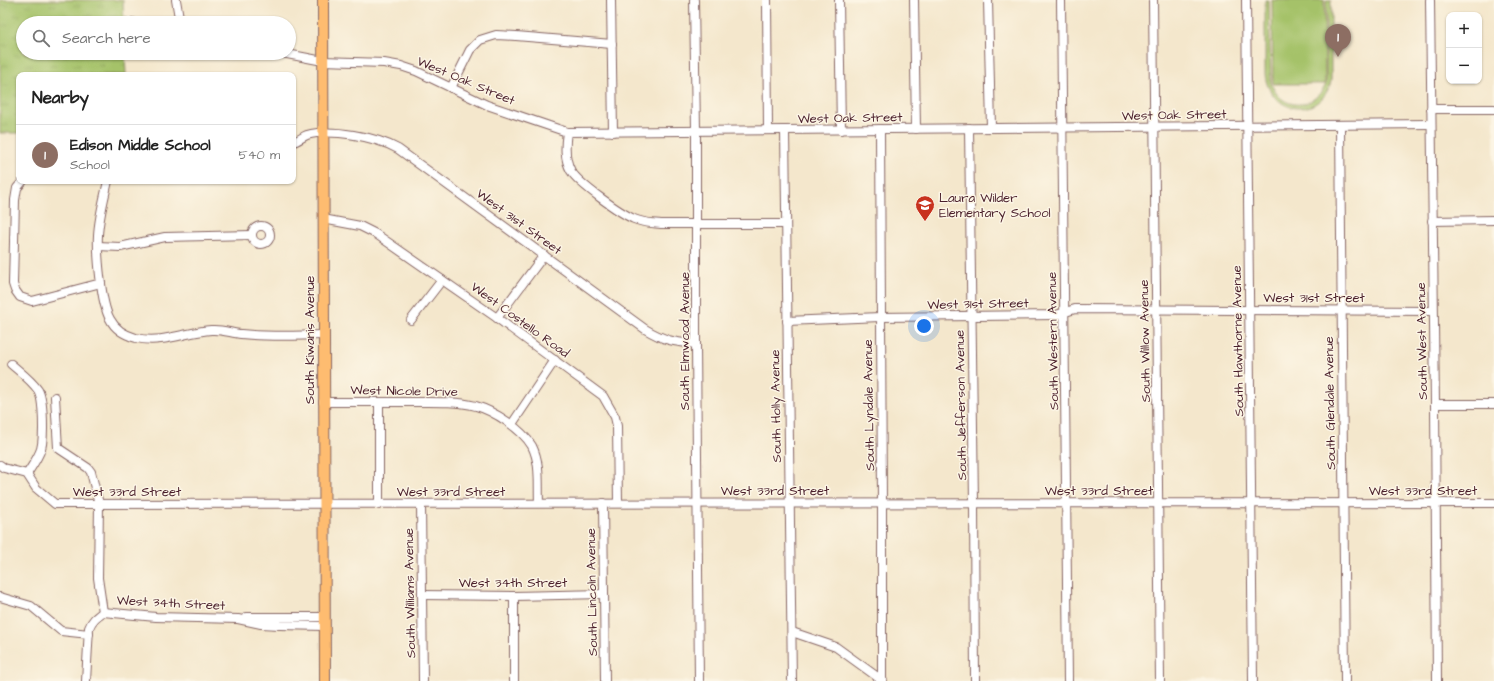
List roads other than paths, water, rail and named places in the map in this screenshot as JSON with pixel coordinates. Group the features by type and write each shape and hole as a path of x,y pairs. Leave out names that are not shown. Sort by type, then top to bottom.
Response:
{"main road":[{"name":"South Kiwanis Avenue","path":"323,0 325,681"}],"street":[{"path":"176,0 179,16"},
{"path":"611,0 613,132"},
{"name":"South Elmwood Avenue","path":"694,0 699,681"},
{"path":"767,0 768,130"},
{"path":"839,0 842,130"},
{"path":"914,0 916,129"},
{"path":"988,0 990,128"},
{"name":"South Western Avenue","path":"1062,0 1068,681"},
{"name":"South Willow Avenue","path":"1153,0 1160,681"},
{"name":"South Hawthorne Avenue","path":"1246,0 1253,681"},
{"name":"South West Avenue","path":"1430,0 1437,681"},
{"path":"451,88 470,50 480,40 496,35 612,44"},
{"name":"West Oak Street","path":"296,56 323,61 384,63 416,71 487,105 567,132 1431,124"},
{"path":"1431,109 1494,109"},
{"name":"South Glendale Avenue","path":"1340,125 1345,681"},
{"name":"South Jefferson Avenue","path":"969,128 975,681"},
{"name":"South Lyndale Avenue","path":"880,129 882,681"},
{"name":"South Holly Avenue","path":"785,130 792,681"},
{"path":"567,132 565,153 571,171 580,182 625,215 645,223 785,224"},
{"name":"West 31st Street","path":"296,142 306,135 323,133 354,135 386,142 657,337 668,341 696,344"},
{"path":"20,184 17,188 14,200 13,284 15,290 20,296 32,301 101,283"},
{"path":"107,184 98,233 101,283 107,314 110,320 116,327 127,335 138,338 163,339 213,330 241,334 278,336 324,335"},
{"name":"West Costello Road","path":"323,219 360,226 389,242 497,318 603,396 615,416 617,426 618,503"},
{"path":"1432,221 1494,220"},
{"path":"98,246 120,247 164,236 252,235"},
{"path":"497,318 544,255"},
{"path":"412,320 442,280"},
{"name":"West 31st Street","path":"787,321 880,317 1056,315 1075,309 1157,308 1433,311"},
{"path":"512,424 555,360"},
{"path":"0,465 4,468 28,474 42,444 42,400 36,388 11,364"},
{"path":"55,397 58,448 85,465 91,472 99,504 98,578 103,612 91,621 86,681"},
{"name":"West Nicole Drive","path":"323,402 458,403 477,406 492,413 512,424 527,440 536,458 539,503"},
{"path":"379,402 380,505"},
{"path":"1435,404 1494,404"},
{"name":"West 33rd Street","path":"28,474 36,488 55,504 380,505 539,503 1494,503"},
{"name":"South Lincoln Avenue","path":"603,503 605,681"},
{"name":"South Williams Avenue","path":"421,504 423,681"},
{"name":"West 34th Street","path":"422,595 514,596 604,594"},
{"path":"514,596 514,681"},
{"path":"0,597 31,606 61,631 89,634"},
{"name":"West 34th Street","path":"103,612 156,617 238,619 261,624 280,625 324,621"},
{"path":"792,632 836,647 882,681"}],"place":[{"name":"Edison Middle School","path":"1338,57"},
{"name":"Laura Wilder Elementary School","path":"925,222"}]}
